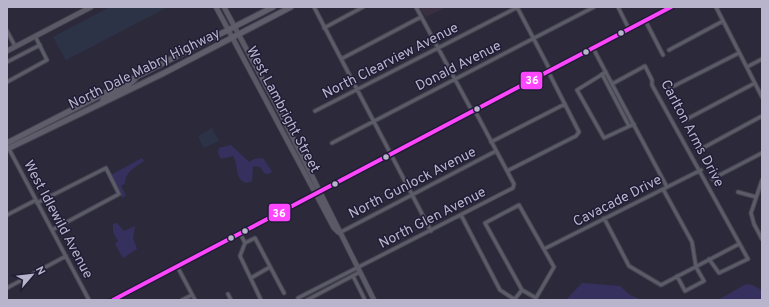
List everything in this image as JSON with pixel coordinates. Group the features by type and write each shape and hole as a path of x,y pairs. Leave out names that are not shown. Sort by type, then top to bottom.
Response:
{"main road":[{"name":"North Dale Mabry Highway","path":"7,143 273,7"},
{"name":"North Dale Mabry Highway","path":"8,149 291,7"},
{"path":"143,82 145,76 154,67"},
{"path":"100,103 108,95 134,82 138,76"},
{"path":"72,116 80,105"},
{"path":"47,129 55,118"},
{"path":"8,149 20,136"}],"street":[{"path":"7,51 91,7"},
{"name":"West Lambright Street","path":"216,7 317,192"},
{"name":"West Lambright Street","path":"224,7 239,34 334,228 339,233 374,300"},
{"path":"314,7 431,231"},
{"path":"324,28 363,7"},
{"path":"416,7 507,171 576,136 579,132 518,7"},
{"name":"North Clearview Avenue","path":"315,111 518,7"},
{"name":"Donald Avenue","path":"332,143 594,7"},
{"path":"618,7 629,29"},
{"path":"113,300 671,7"},
{"path":"716,7 762,97"},
{"path":"341,59 421,17"},
{"path":"645,20 663,54"},
{"path":"669,50 723,21"},
{"path":"7,32 15,46"},
{"path":"7,82 47,59 35,36"},
{"path":"7,62 40,45"},
{"path":"593,48 634,124 692,242 696,267 704,281 685,290 677,276"},
{"path":"668,89 739,53"},
{"path":"747,66 762,58"},
{"name":"Carlton Arms Drive","path":"612,84 645,66 652,80 652,85 691,157 701,170 748,259 719,273 709,259"},
{"path":"606,72 577,90 604,138 634,124"},
{"path":"602,74 629,126"},
{"path":"687,119 755,83"},
{"name":"North Gunlock Avenue","path":"491,142 565,104"},
{"path":"701,149 762,116"},
{"name":"West Idlewild Avenue","path":"8,149 89,300"},
{"name":"North Gunlock Avenue","path":"339,233 496,151"},
{"path":"712,179 762,153"},
{"path":"7,215 106,168 118,194 52,230"},
{"name":"Cavacade Drive","path":"544,249 701,170"},
{"name":"North Glen Avenue","path":"359,270 461,214 513,188 514,184 507,171"},
{"path":"762,180 751,213 751,218 762,240"},
{"path":"738,192 756,197"},
{"path":"519,205 544,249 554,267 536,298 522,290 485,223 519,205"},
{"path":"461,214 500,290 514,300 522,290"},
{"path":"604,218 629,266 661,285 739,244"},
{"path":"240,233 245,243"},
{"path":"261,300 240,256 245,243 255,238 284,293"},
{"path":"7,288 66,256"},
{"path":"177,266 195,300"},
{"path":"251,278 270,267"},
{"path":"298,298 356,268 359,270"},
{"path":"307,300 352,276 359,270"},
{"path":"352,276 365,300"},
{"path":"228,294 231,300"},
{"path":"182,300 192,295"},
{"path":"316,295 318,300"}],"shaded area":[{"path":"110,7 168,7 66,60 53,37"},
{"path":"419,7 447,7 426,17"},
{"path":"212,128 219,141 204,148 198,136"},
{"path":"231,145 249,162 254,159 263,158 272,172 268,174 264,173 260,167 253,166 252,181 246,183 242,181 238,175 233,156 221,159 218,153 219,148"},
{"path":"142,158 144,161 129,172 125,183 121,186 126,195 122,198 111,175"},
{"path":"117,223 124,231 135,226 133,238 137,249 123,258 115,244 118,241 113,232 113,224"},
{"path":"582,283 620,286 630,295 642,300 566,300"},
{"path":"746,284 762,290 762,300 718,300"}],"transit line":[{"name":"36","path":"113,300 671,7"}]}
